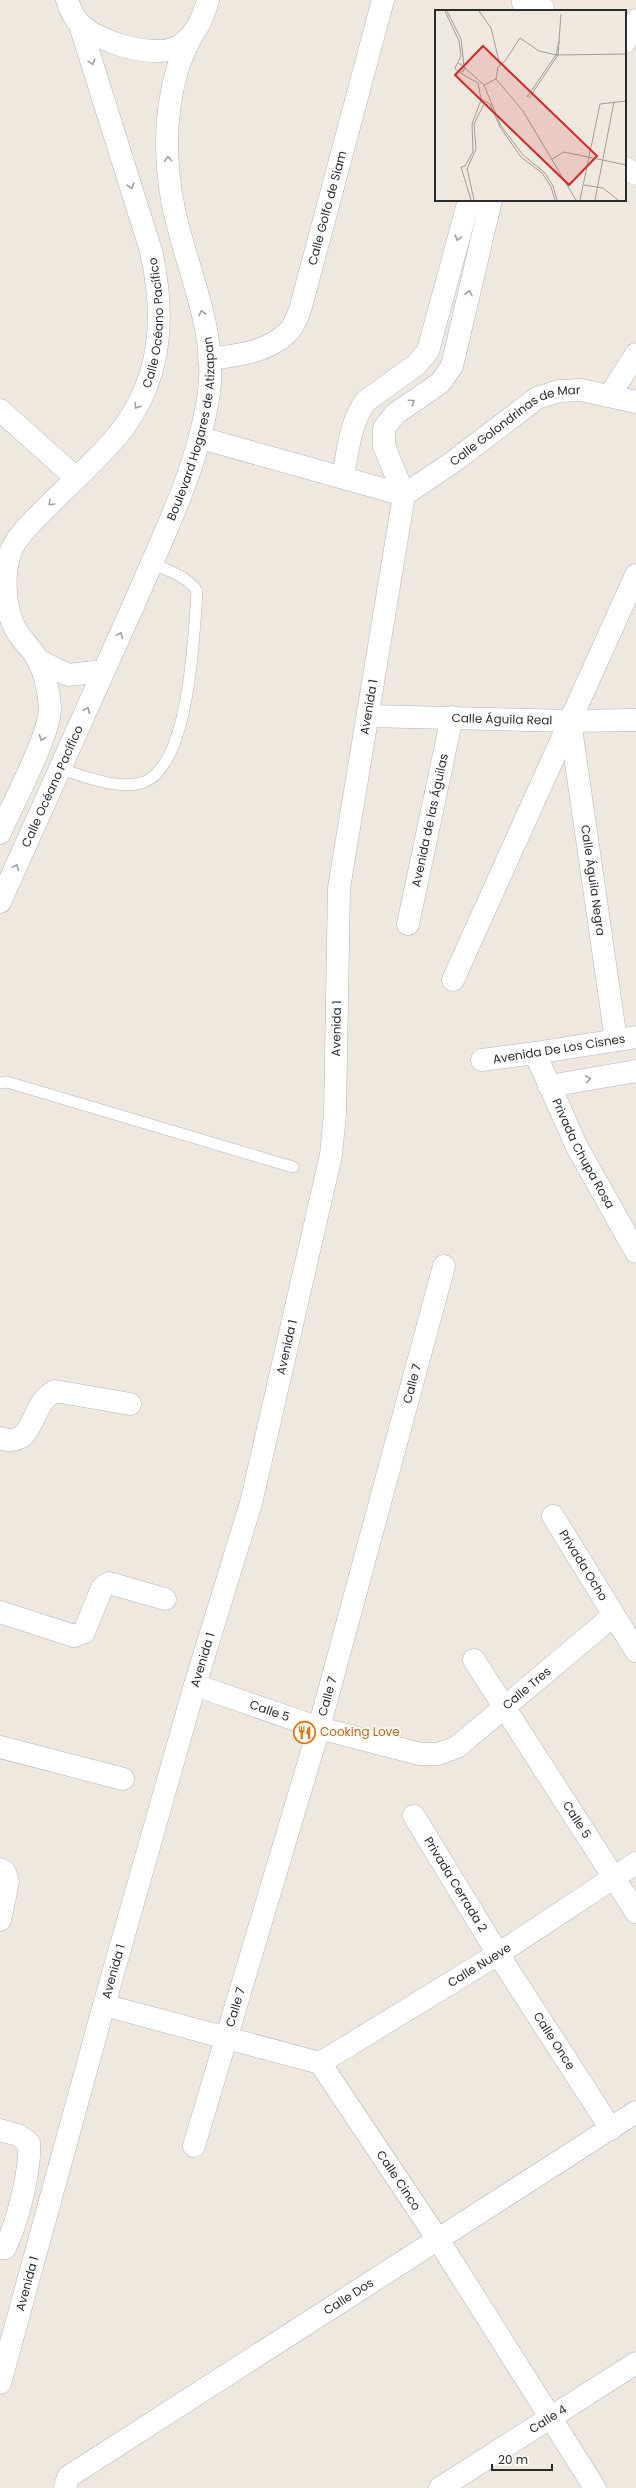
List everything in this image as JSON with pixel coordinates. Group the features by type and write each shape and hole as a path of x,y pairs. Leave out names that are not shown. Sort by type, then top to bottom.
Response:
{"street":[{"name":"Calle Océano Pacífico","path":"0,833 43,736 50,709 46,685 38,660 7,627 8,603 4,559 20,535 118,435 139,404 149,382 158,345 159,311 157,278 151,251 80,24 71,12 67,0"},
{"name":"Boulevard Hogares de Atizapan","path":"104,671 151,563 201,438 209,390 209,359 206,332 178,228 170,183 167,150 170,108 177,71 191,37 204,16 208,0"},
{"name":"Calle Golfo de Siam","path":"209,359 248,353 271,346 289,331 300,310 383,0"},
{"path":"626,40 636,20"},
{"path":"80,24 122,46 145,50 163,51 177,47 191,37"},
{"path":"626,169 636,174"},
{"path":"343,476 355,420 366,401 416,366 428,351 468,204 489,206 452,366 440,383 389,421 384,428 384,446 404,495"},
{"path":"428,351 452,366"},
{"path":"610,396 636,354"},
{"name":"Calle Golondrinas de Mar","path":"404,495 453,462 537,398 559,391 581,390 636,402"},
{"path":"0,410 76,478"},
{"path":"351,437 384,446"},
{"path":"201,438 343,476 404,495"},
{"name":"Avenida 1","path":"0,2383 104,2005 195,1685 251,1503 331,1155 335,1114 340,888 404,495"},
{"path":"453,980 636,575"},
{"path":"38,660 51,668 68,675 104,671"},
{"name":"Calle Océano Pacífico","path":"0,902 104,671"},
{"name":"Calle Águila Real","path":"368,716 636,720"},
{"name":"Avenida de las Águilas","path":"408,924 452,717"},
{"name":"Calle Águila Negra","path":"570,720 626,1039"},
{"name":"Avenida De Los Cisnes","path":"482,1060 626,1039"},
{"name":"Privada Chupa Rosa","path":"535,1053 577,1147 636,1252"},
{"path":"549,1086 636,1071"},
{"name":"Calle 7","path":"194,2146 228,2038 320,1728 444,1266"},
{"path":"0,1438 9,1441 19,1440 26,1433 41,1402 55,1391 130,1404"},
{"name":"Privada Ocho","path":"553,1516 613,1616 636,1651"},
{"path":"0,1612 74,1636 84,1632 102,1588 109,1583 165,1600"},
{"name":"Calle Tres","path":"438,1754 456,1747 613,1616"},
{"name":"Calle 5","path":"474,1660 636,1912"},
{"name":"Calle 5","path":"195,1685 320,1728 420,1754 438,1754"},
{"path":"0,1747 123,1778"},
{"name":"Privada Cerrada 2","path":"414,1816 498,1954"},
{"name":"Calle Nueve","path":"320,2063 498,1954 636,1863"},
{"path":"0,1869 5,1872 8,1882 0,1920"},
{"name":"Calle Once","path":"498,1954 611,2129"},
{"path":"104,2005 320,2063"},
{"name":"Calle Cinco","path":"320,2063 439,2240 595,2488"},
{"name":"Calle Dos","path":"64,2486 68,2477 636,2112"},
{"path":"0,2130 18,2135 29,2143 30,2159 11,2236 5,2248 0,2248"},
{"name":"Calle 4","path":"440,2488 636,2363"}],"lane":[{"path":"60,769 122,784 144,782 163,767 177,740 192,663 197,591 192,585 178,576 151,563"},
{"path":"0,1083 7,1082 293,1167"}],"place":[{"name":"Cooking Love","path":"304,1732"}]}
